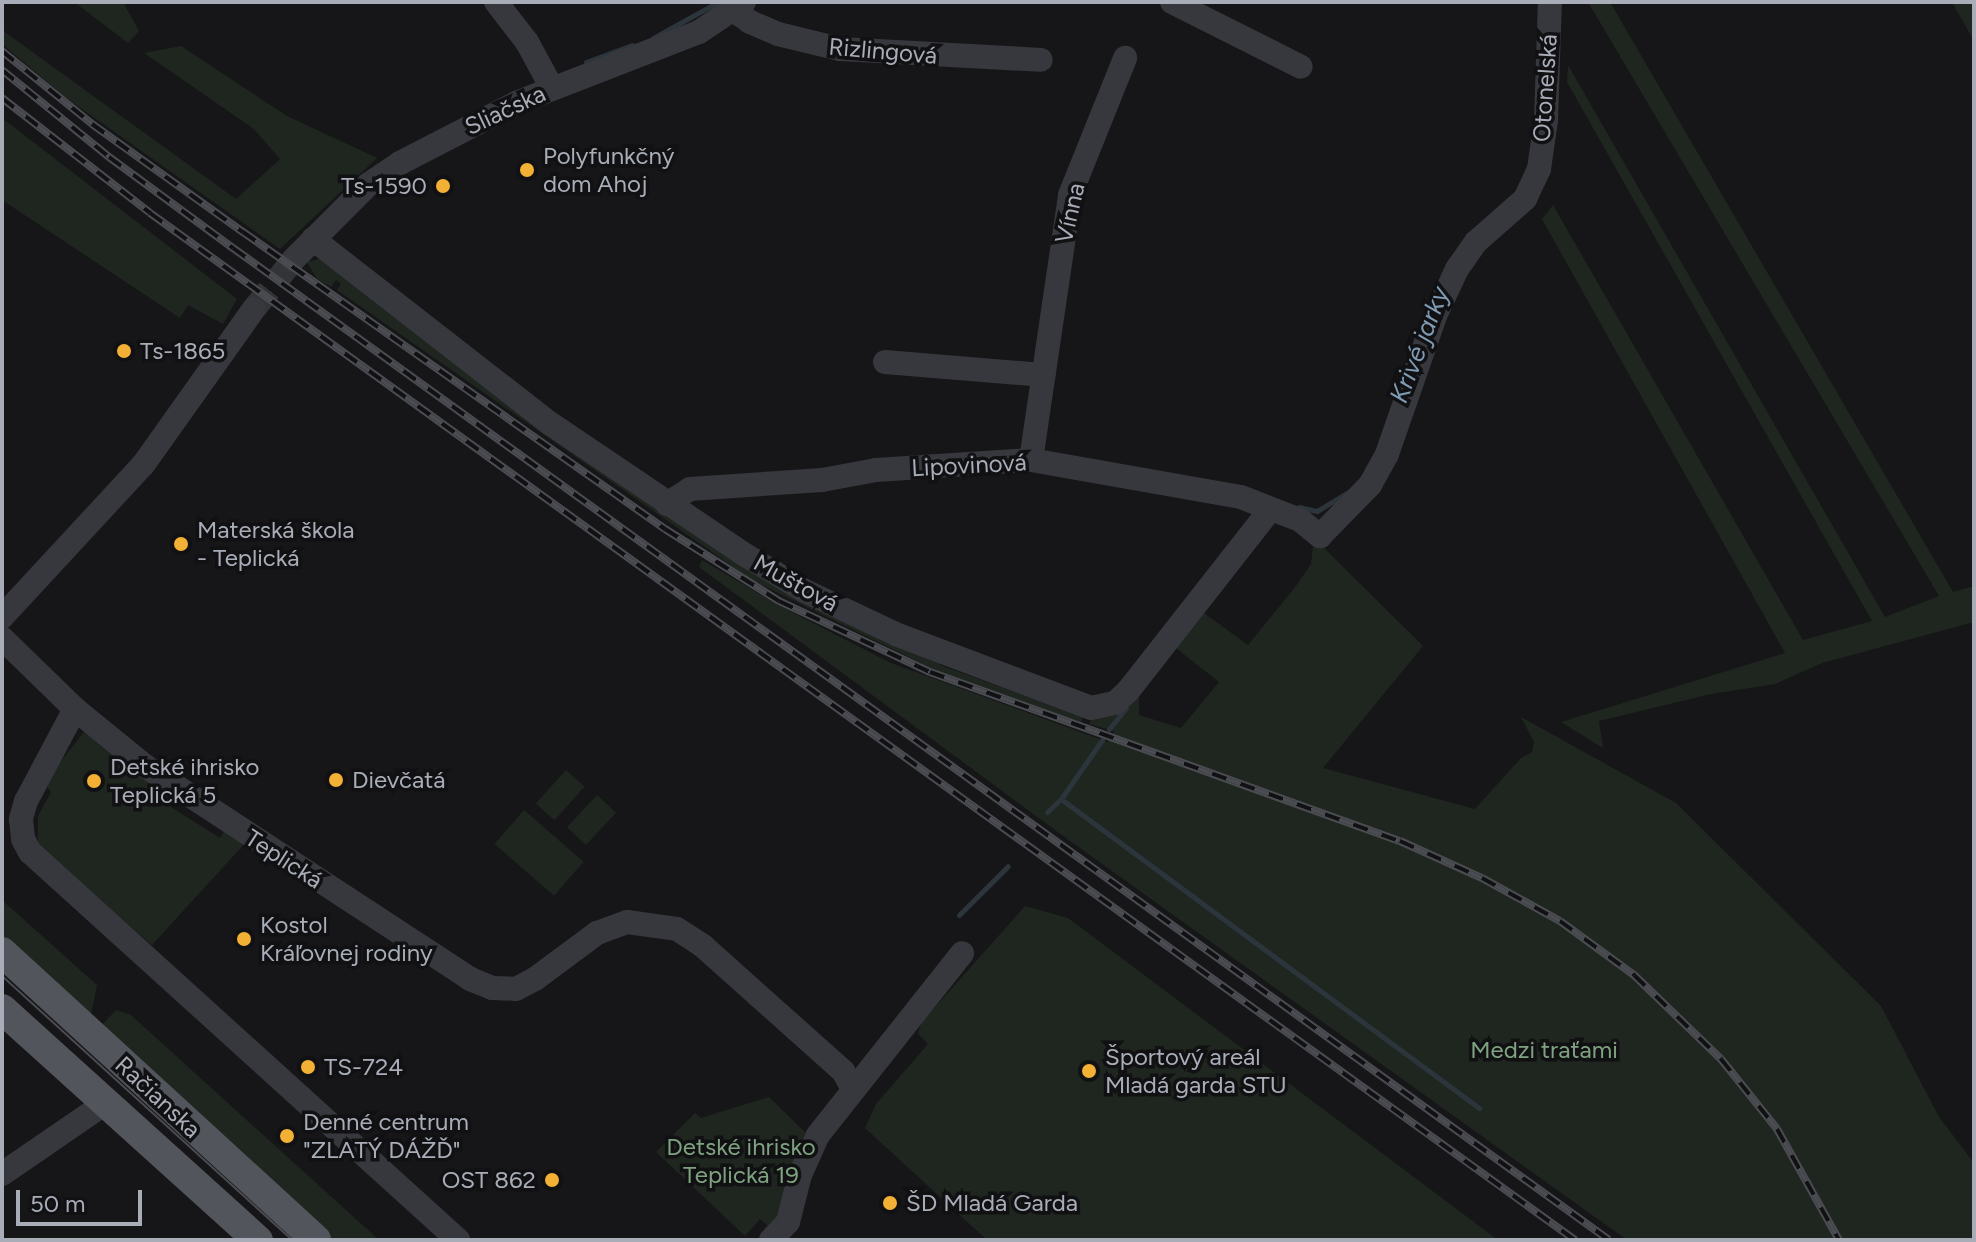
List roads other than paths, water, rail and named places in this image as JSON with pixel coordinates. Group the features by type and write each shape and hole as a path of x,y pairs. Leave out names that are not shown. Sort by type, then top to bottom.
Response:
{"main road":[{"name":"Račianska","path":"2,952 316,1240"},
{"name":"Račianska","path":"2,1009 258,1240"}],"street":[{"path":"496,2 527,42 552,88"},
{"path":"1172,2 1301,67"},
{"name":"Otonelská","path":"1320,536 1370,485 1387,454 1435,316 1457,269 1476,242 1525,199 1539,169 1546,120 1550,2"},
{"name":"Sliačska","path":"293,260 369,184 400,163 552,88 699,32 738,6"},
{"name":"Rizlingová","path":"738,6 750,22 778,34 840,49 899,55 1041,60"},
{"name":"Vínna","path":"1031,460 1070,195 1125,58"},
{"name":"Muštová","path":"313,239 551,424 742,553 841,609 898,635 1091,708 1115,703 1128,691 1270,510"},
{"path":"2,617 143,465 254,309"},
{"path":"885,362 1043,375"},
{"name":"Lipovinová","path":"667,504 690,489 822,480 876,470 1031,460 1241,497 1300,520 1320,536"},
{"name":"Teplická","path":"2,638 75,709 147,768 470,979 492,988 516,989 535,979 597,933 627,922 677,929 703,946 843,1071 853,1089"},
{"path":"75,709 26,801 21,819 23,839 30,852 458,1240"},
{"path":"771,1240 788,1222 800,1175 818,1135 962,953"},
{"path":"2,1174 104,1104"}],"waterway":[{"path":"653,38 718,2"},
{"path":"586,62 632,45"},
{"name":"Krivé jarky","path":"1299,507 1317,511 1347,493"},
{"name":"Krivé jarky","path":"1109,729 1126,708"},
{"path":"1061,799 1102,740"},
{"path":"1047,812 1061,799 1479,1108"},
{"path":"959,915 1008,866"}],"tunnel":[{"path":"254,309 293,260"}],"tram line":[{"path":"2,976 292,1240"}],"railway":[{"path":"2,51 92,124 243,232 665,529 779,601 930,672 1400,841 1482,878 1560,921 1634,975 1721,1059 1777,1129 1839,1240"},
{"path":"2,70 109,157 233,248 1609,1240"},
{"path":"2,98 150,213 1575,1240"}],"place":[{"name":"Polyfunkčný dom Ahoj","path":"527,170"},
{"name":"Ts-1590","path":"443,186"},
{"name":"Ts-1865","path":"124,351"},
{"name":"Materská škola - Teplická","path":"181,544"},
{"name":"Dievčatá","path":"336,780"},
{"name":"Detské ihrisko Teplická 5","path":"94,781"},
{"name":"Kostol Kráľovnej rodiny","path":"244,939"},
{"name":"TS-724","path":"308,1067"},
{"name":"Športový areál Mladá garda STU","path":"1089,1071"},
{"name":"Denné centrum \"ZLATÝ DÁŽĎ\"","path":"287,1136"},
{"name":"OST 862","path":"552,1180"},
{"name":"ŠD Mladá Garda","path":"890,1203"}],"park label":[{"name":"Medzi traťami","path":"1544,1050"},
{"name":"Detské ihrisko Teplická 19","path":"741,1161"}]}
